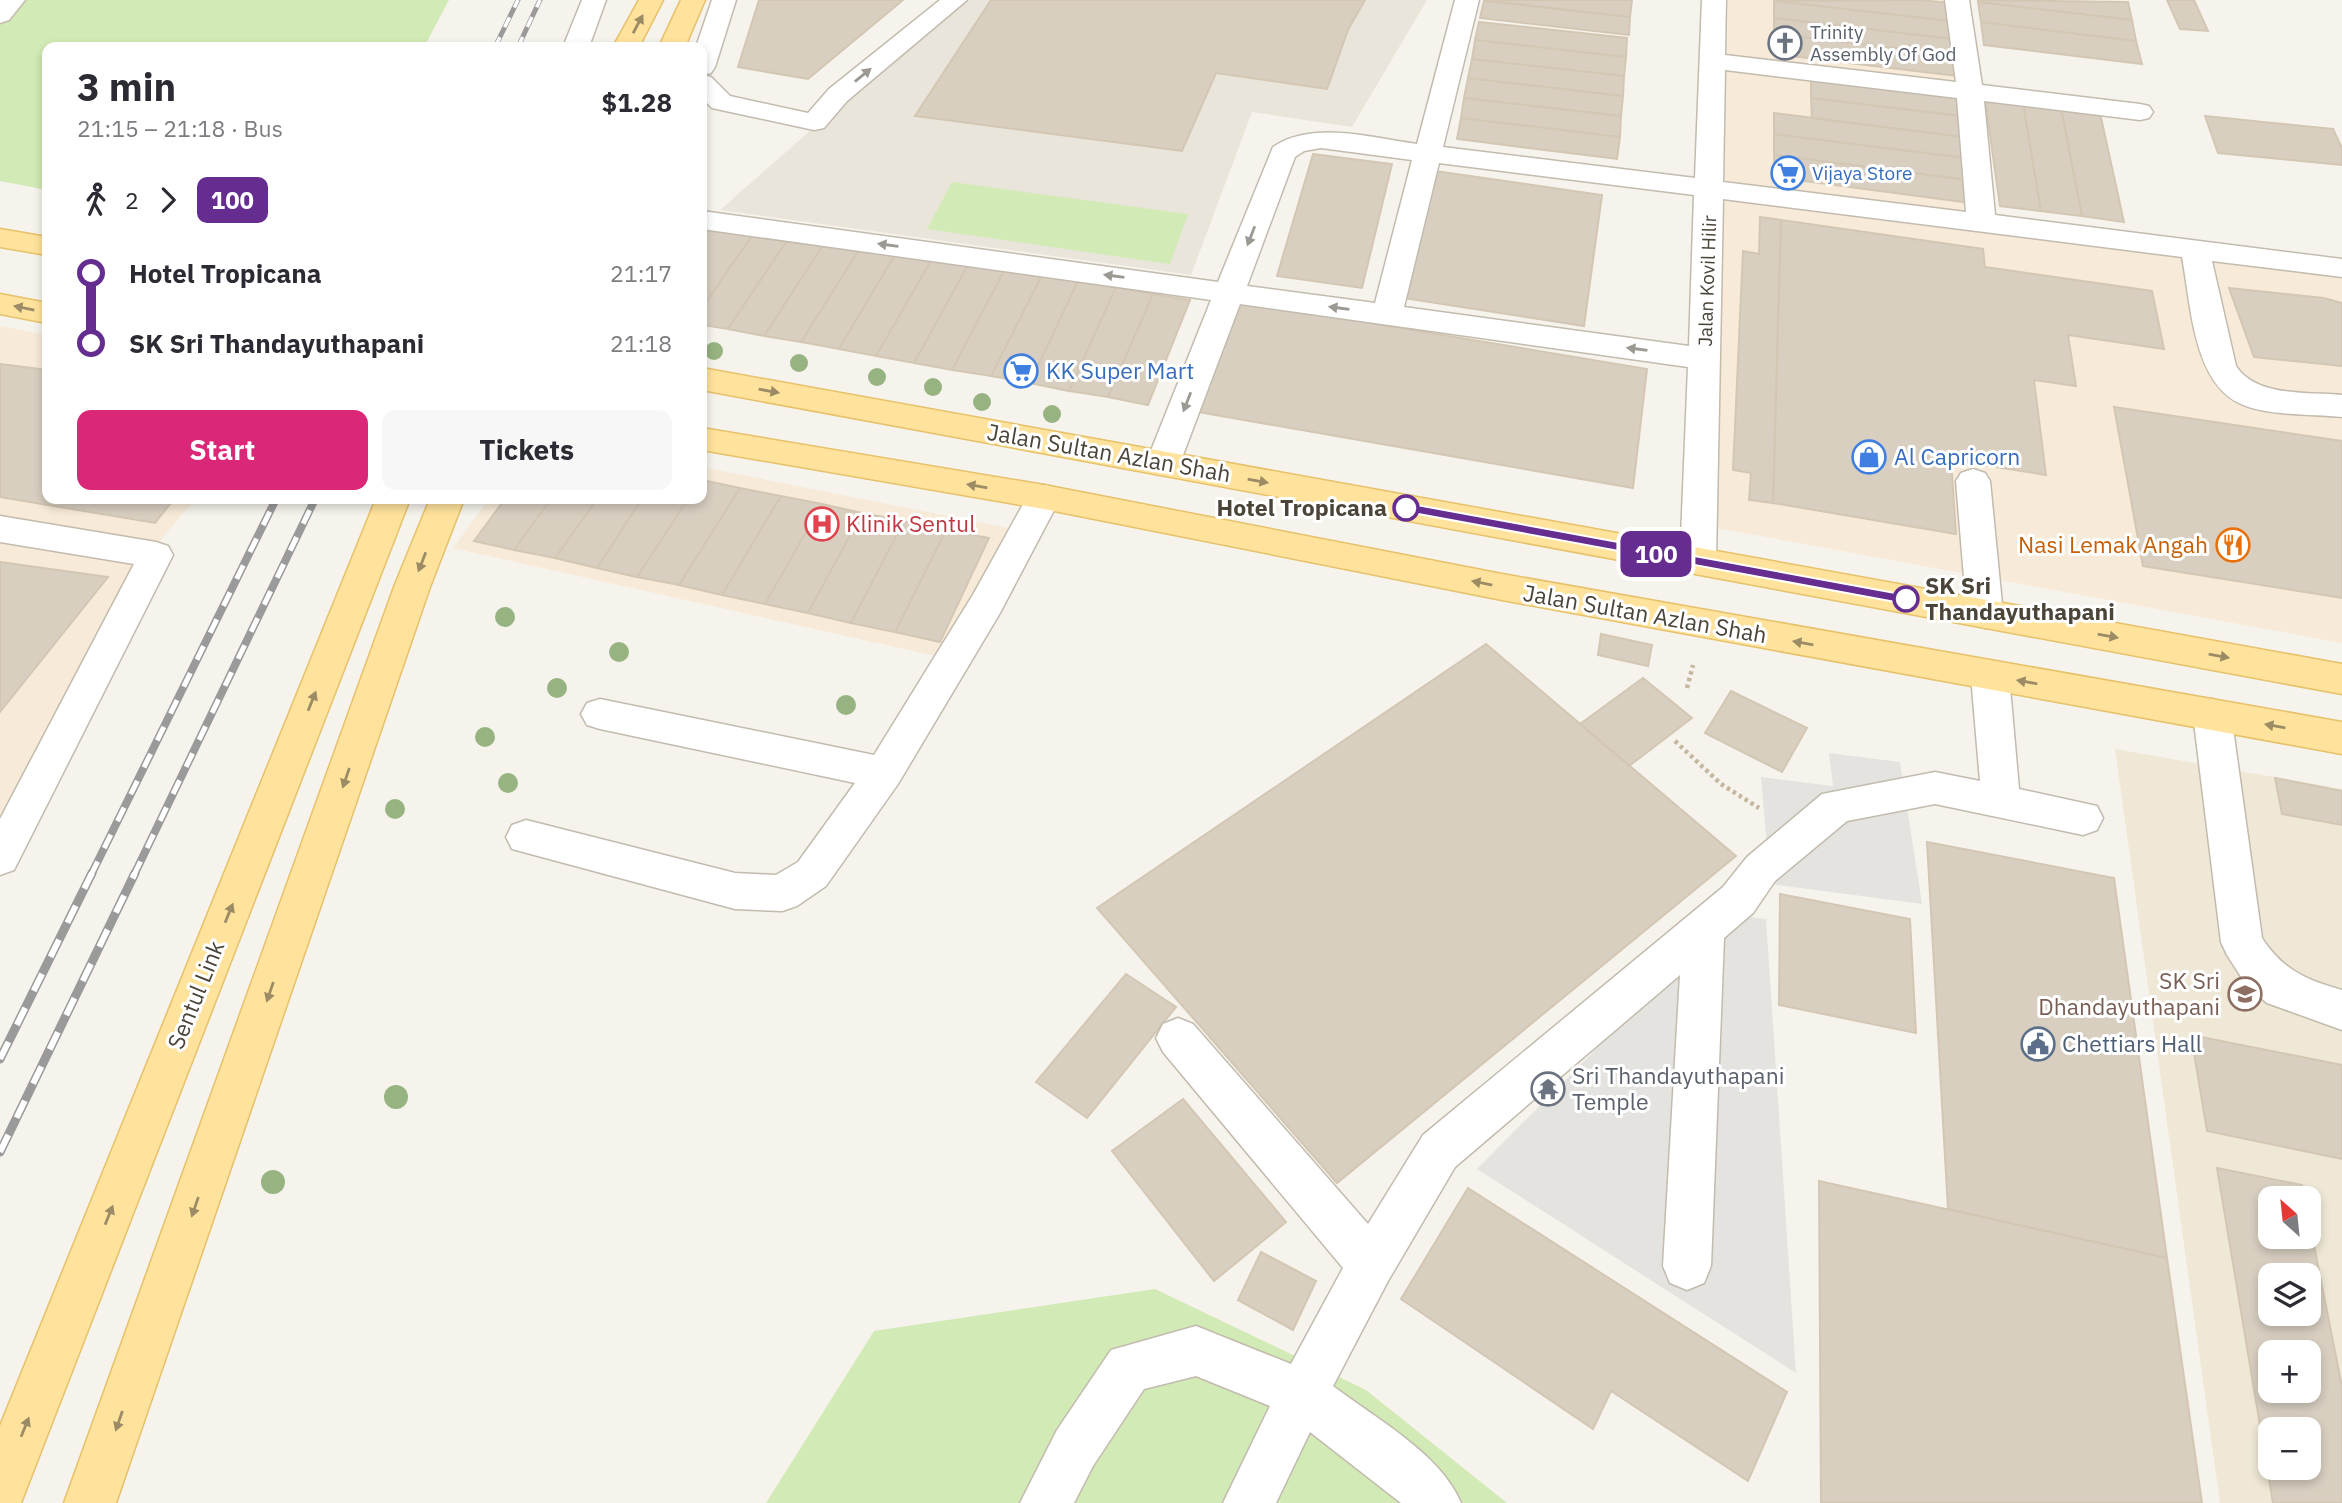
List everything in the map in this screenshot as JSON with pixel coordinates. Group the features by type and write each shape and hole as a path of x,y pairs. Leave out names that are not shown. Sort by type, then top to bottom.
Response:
{"main road":[{"path":"629,42 651,0"},
{"path":"674,42 693,0"},
{"path":"0,239 42,244"},
{"path":"0,304 42,312"},
{"name":"Jalan Sultan Azlan Shah","path":"707,380 2342,679"},
{"name":"Jalan Sultan Azlan Shah","path":"707,440 1044,498 1515,590 2342,738"},
{"name":"Sentul Link","path":"0,1490 391,504"},
{"path":"90,1503 412,587 445,504"}],"street":[{"path":"0,15 13,0"},
{"path":"578,42 594,0"},
{"path":"707,52 724,0"},
{"path":"707,88 721,102 814,122 838,95 955,0"},
{"path":"1387,314 1467,0"},
{"name":"Jalan Kovil Hilir","path":"1698,561 1714,0"},
{"path":"1957,0 1970,90 1982,222"},
{"path":"1713,61 2140,112"},
{"path":"1163,463 1283,153 1296,144 1321,140 2342,268"},
{"path":"707,221 1704,359"},
{"path":"2195,249 2220,367 2231,384 2253,397 2342,406"},
{"path":"1973,481 1985,614"},
{"path":"526,837 735,891 782,893 811,874 884,773 986,603 1044,498"},
{"path":"0,529 156,555 0,859"},
{"path":"1990,676 2000,801"},
{"path":"600,714 884,773"},
{"path":"2212,714 2242,943 2261,974 2295,997 2342,1010"},
{"path":"1249,1503 1302,1394 1371,1264 1439,1151 1738,900 1762,869 1836,806 1935,788 2083,818"},
{"path":"1687,1266 1703,929"},
{"path":"1178,1038 1371,1264"},
{"path":"1046,1503 1075,1448 1129,1368 1196,1351 1302,1394 1416,1481 1435,1503"}],"path":[{"path":"1675,741 1721,784 1801,835"}],"shaded area":[{"path":"959,0 1427,0 1352,127 1252,112 1191,275 720,210"},
{"path":"1728,0 1945,0 1975,230 2342,277 2342,643 1717,528"},
{"path":"0,326 42,334 42,504 191,504 141,563 0,834"},
{"path":"707,468 1013,529 940,657 453,548 485,504 707,504"},
{"name":"SK Sri Dhandayuthapani","path":"2115,749 2342,789 2342,1503 2220,1503"},
{"path":"1829,753 1900,762 1922,904 1770,884 1761,777 1833,786"},
{"path":"1729,915 1766,919 1796,1373 1477,1169"}],"green space":[{"path":"0,0 449,0 427,42 42,42 42,189 0,181"},
{"path":"952,182 1188,214 1170,264 927,229"},
{"path":"1155,1289 1366,1390 1507,1503 766,1503 874,1331"}],"building":[{"path":"759,0 903,0 808,79 738,67"},
{"path":"991,0 1365,0 1348,30 1327,89 1216,73 1182,151 915,116"},
{"path":"1484,0 1632,0 1630,17"},
{"path":"1921,0 1949,3 1951,21 1774,1"},
{"path":"2167,0 2194,0 2208,31 2180,29"},
{"path":"1484,1 1630,17 1629,35 1480,18"},
{"path":"1774,1 1951,21 1953,39 1774,18"},
{"path":"1978,2 2128,2 2132,20"},
{"path":"1978,2 2132,20 2136,41 1981,22"},
{"path":"1774,18 1953,39 1955,55 1774,34"},
{"path":"1479,22 1627,38 1626,57 1475,40"},
{"path":"1981,22 2136,41 2142,64 1984,45"},
{"path":"1774,34 1955,55 1958,76 1774,54"},
{"path":"1475,40 1626,57 1624,76 1472,59"},
{"path":"1472,59 1624,76 1623,96 1468,78"},
{"path":"1468,78 1623,96 1621,116 1464,98"},
{"path":"1811,78 1958,96 1961,116 1811,98"},
{"path":"1464,98 1621,116 1620,137 1461,118"},
{"path":"1811,98 1961,116 1963,137 1812,118"},
{"path":"1985,99 2023,103 2041,211 2000,206"},
{"path":"2023,103 2061,108 2082,216 2041,211"},
{"path":"2061,108 2100,113 2124,222 2082,216"},
{"path":"1774,113 1963,137 1966,158 1774,134"},
{"path":"2205,116 2333,129 2342,148 2342,165 2218,153"},
{"path":"1461,118 1620,137 1617,159 1457,139"},
{"path":"1774,134 1966,158 1968,180 1774,155"},
{"path":"1313,154 1392,164 1362,288 1277,276"},
{"path":"1774,155 1968,180 1971,203 1775,177"},
{"path":"1435,171 1602,195 1584,326 1403,298"},
{"path":"1760,217 1781,220 1773,503 1749,500 1751,473 1733,470 1743,251 1759,254"},
{"path":"1781,220 1983,249 1985,267 2152,291 2164,349 2068,335 2076,386 2034,380 2046,475 1951,460 1956,534 1773,503"},
{"path":"707,221 758,227 707,301"},
{"path":"758,227 792,233 728,329 707,326 707,301"},
{"path":"792,233 827,239 764,336 728,329"},
{"path":"827,239 862,245 801,342 764,336"},
{"path":"862,245 897,251 839,349 801,342"},
{"path":"897,251 933,257 876,356 839,349"},
{"path":"933,257 969,263 914,363 876,356"},
{"path":"969,263 1005,269 952,370 914,363"},
{"path":"1005,269 1042,275 991,376 952,370"},
{"path":"1042,275 1078,281 1030,383 991,376"},
{"path":"1078,281 1116,287 1069,391 1030,383"},
{"path":"1116,287 1153,294 1108,397 1069,391"},
{"path":"2229,288 2324,298 2342,303 2342,366 2254,357"},
{"path":"1153,294 1190,300 1148,405 1108,397"},
{"path":"1238,301 1647,369 1633,488 1198,412"},
{"path":"0,364 42,369 42,504 170,504 155,523 0,497"},
{"path":"2114,407 2342,441 2342,598 2143,566"},
{"path":"707,481 740,488 679,585 637,577 685,504 707,504"},
{"path":"740,488 781,496 722,595 679,585"},
{"path":"781,496 822,504 765,604 722,595"},
{"path":"501,504 547,504 514,550 474,541"},
{"path":"547,504 593,504 555,558 514,550"},
{"path":"593,504 639,504 597,568 555,558"},
{"path":"639,504 685,504 637,577 597,568"},
{"path":"822,504 862,513 808,613 765,604"},
{"path":"862,513 904,521 851,623 808,613"},
{"path":"904,521 946,530 895,632 851,623"},
{"path":"946,530 989,538 940,642 895,632"},
{"path":"0,562 108,577 0,712"},
{"path":"1601,634 1652,645 1648,666 1598,655"},
{"path":"1486,644 1736,856 1337,1183 1097,908"},
{"path":"1643,678 1692,718 1629,766 1580,724"},
{"path":"1731,691 1807,728 1782,772 1705,733"},
{"path":"2275,778 2342,791 2342,825 2282,814"},
{"name":"Chettiars Hall","path":"1927,842 2114,878 2167,1258 1948,1209"},
{"path":"1780,894 1910,919 1916,1033 1779,1005"},
{"path":"1126,974 1176,1007 1087,1118 1036,1082"},
{"path":"2191,1035 2342,1065 2342,1159 2207,1131"},
{"path":"1183,1099 1286,1222 1214,1281 1112,1151"},
{"path":"2217,1168 2302,1185 2258,1186 2258,1250 2315,1250 2317,1263 2258,1263 2258,1326 2321,1326 2321,1281 2342,1387 2342,1503 2273,1503 2269,1480 2321,1480 2321,1417 2259,1417"},
{"path":"1819,1181 2167,1258 2202,1503 1821,1503"},
{"path":"1468,1188 1787,1392 1748,1481 1611,1391 1593,1429 1401,1299"},
{"path":"1261,1252 1316,1281 1293,1330 1238,1300"}],"railway":[{"path":"497,42 518,0"},
{"path":"520,42 540,0"},
{"path":"91,875 274,504"},
{"path":"134,875 313,504"},
{"path":"0,1059 92,873"},
{"path":"0,1152 135,873"}],"bus line":[{"name":"100","path":"1406,508 1906,599"}],"place":[{"name":"Trinity Assembly Of God","path":"1785,43"},
{"name":"Vijaya Store","path":"1788,173"},
{"name":"KK Super Mart","path":"1021,371"},
{"name":"Al Capricorn","path":"1869,457"},
{"name":"Hotel Tropicana","path":"1406,508"},
{"name":"Klinik Sentul","path":"822,524"},
{"name":"Nasi Lemak Angah","path":"2233,545"},
{"name":"SK Sri Thandayuthapani","path":"1906,599"},
{"name":"SK Sri Dhandayuthapani","path":"2245,994"},
{"name":"Chettiars Hall","path":"2038,1044"},
{"name":"Sri Thandayuthapani Temple","path":"1548,1089"}]}
